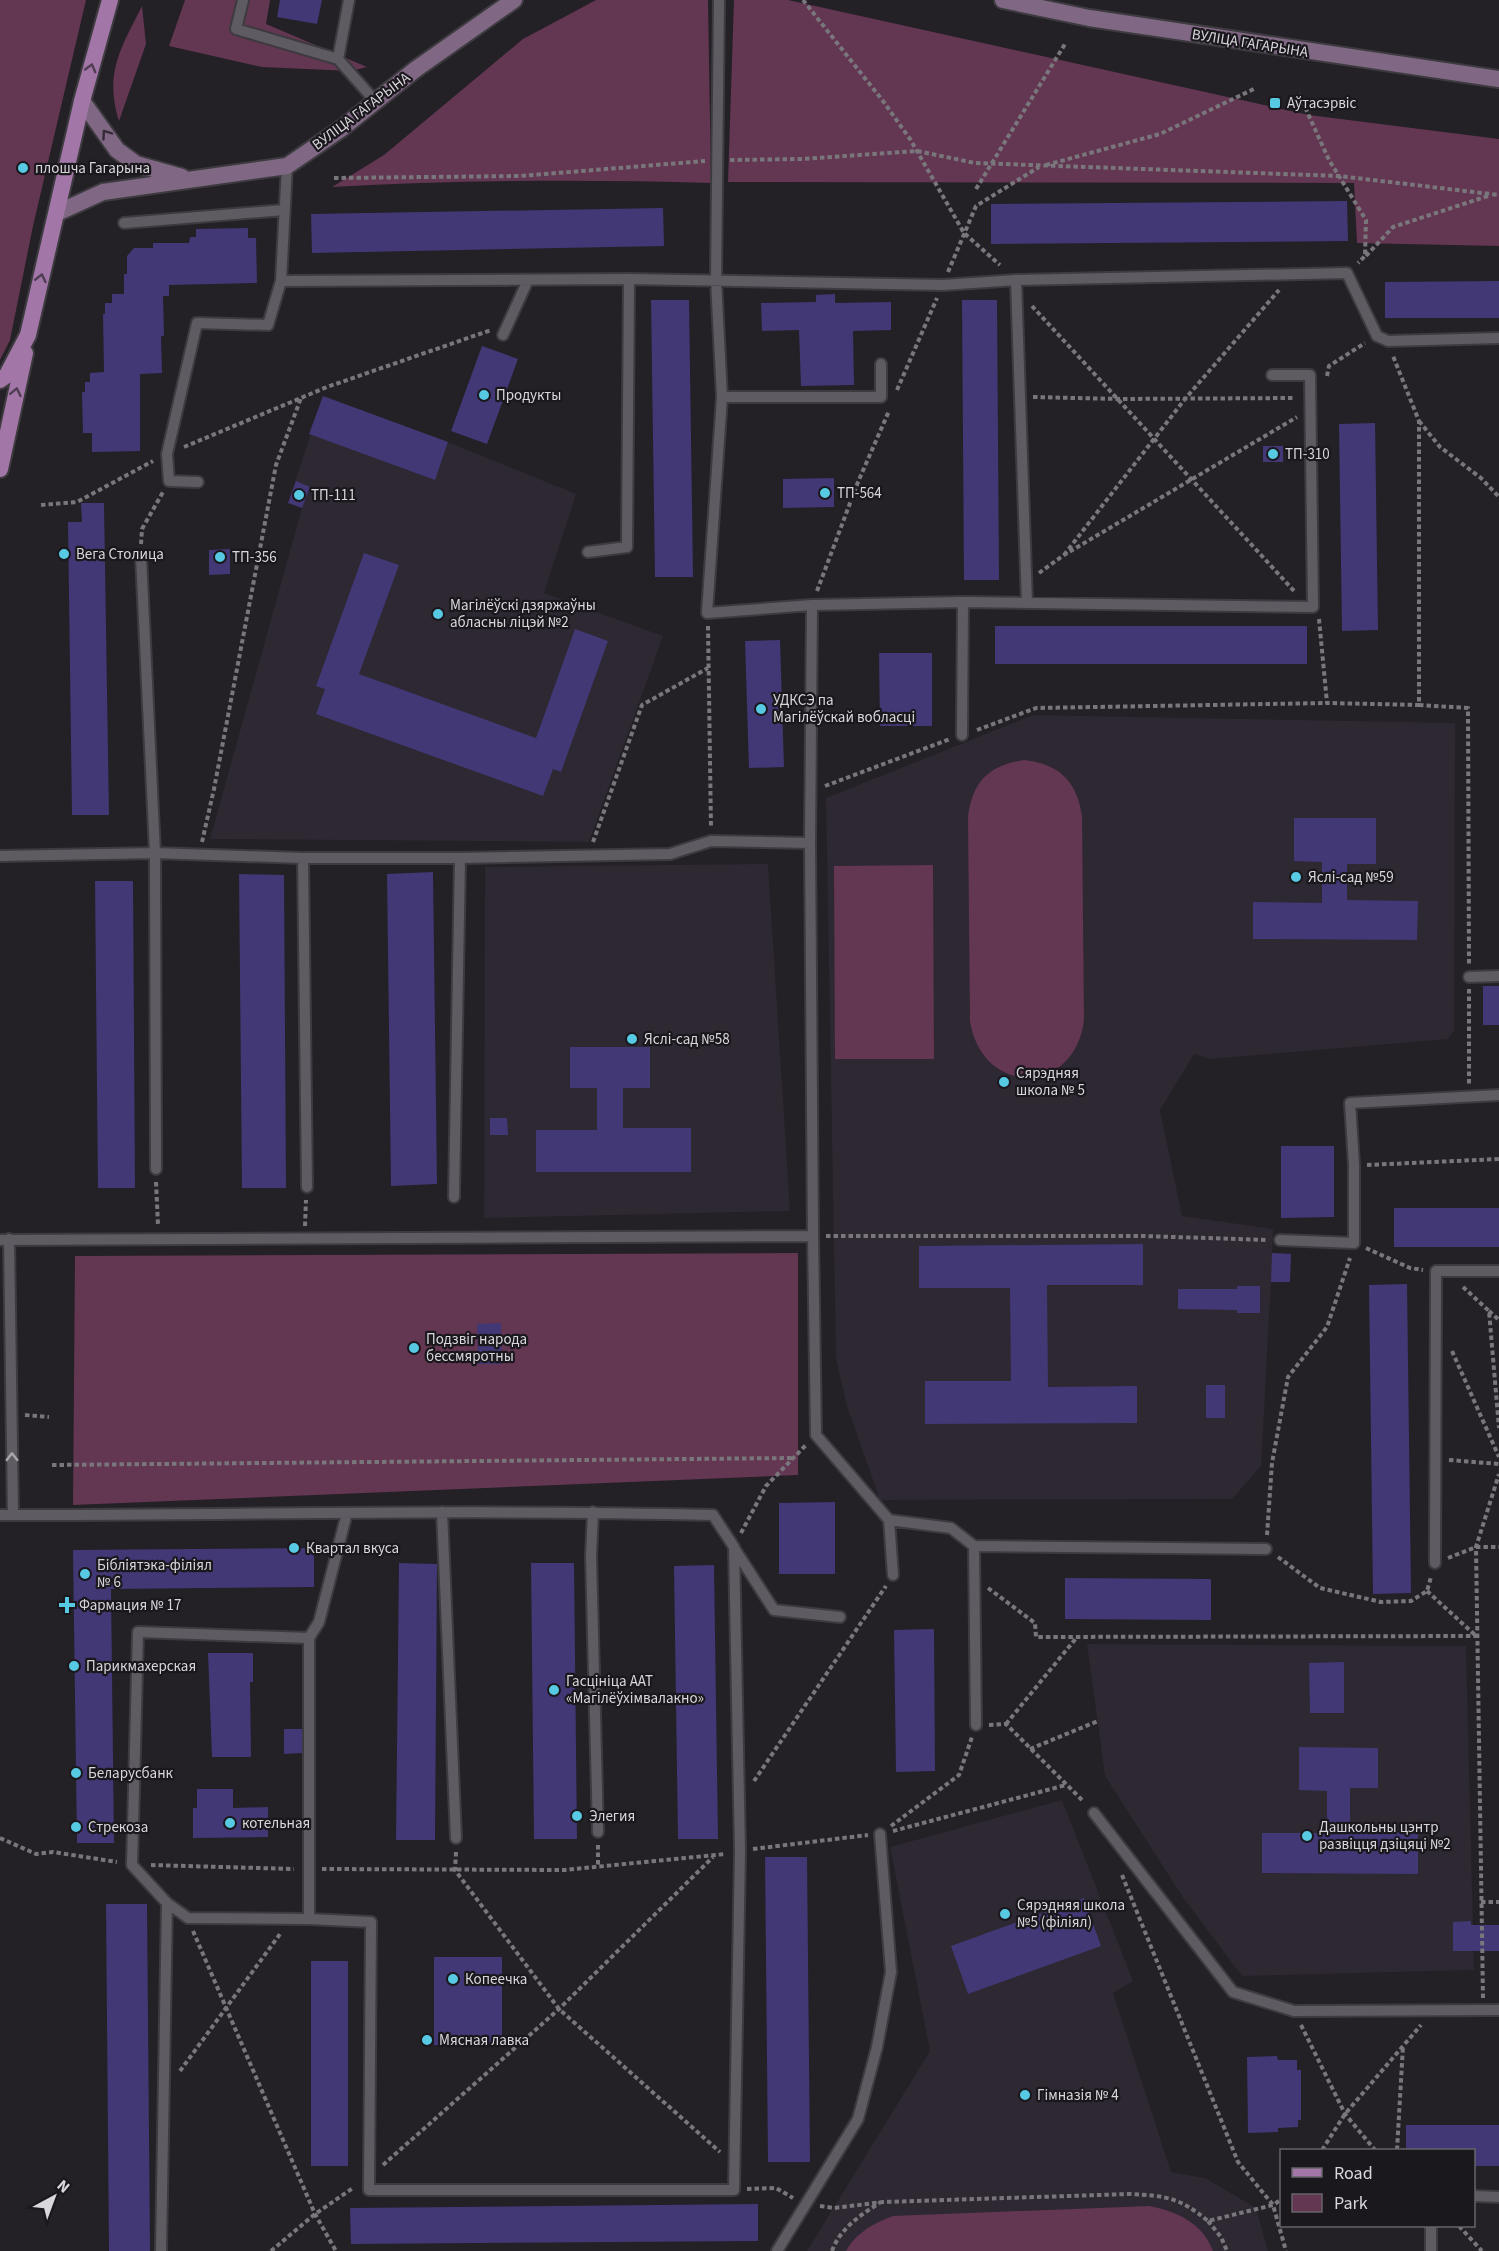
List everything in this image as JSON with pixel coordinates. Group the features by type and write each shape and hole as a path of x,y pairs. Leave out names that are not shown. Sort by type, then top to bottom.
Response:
{"main road":[{"path":"0,470 28,335 82,101 110,0"},
{"name":"ВУЛІЦА ГАГАРЫНА","path":"57,213 103,192 287,166 376,102 416,69 514,0"},
{"name":"ВУЛІЦА ГАГАРЫНА","path":"1003,0 1089,18 1499,79"},
{"path":"82,101 117,150 136,164 191,180"},
{"path":"0,380 7,375 28,335"}],"lane":[{"path":"243,0 236,29 338,59 376,102"},
{"path":"338,59 349,0"},
{"path":"719,0 716,280 722,397 708,613 812,605 963,602 1317,610 1310,375 1272,375"},
{"path":"198,482 169,481 167,453 197,322 268,325 281,281 287,166"},
{"path":"124,223 284,210"},
{"path":"281,281 629,279 943,285 1016,280 1347,273 1377,336 1388,341 1499,338"},
{"path":"588,552 627,547 629,279"},
{"path":"503,335 528,280"},
{"path":"1016,280 1027,603"},
{"path":"722,397 881,397 881,364"},
{"path":"141,557 154,853 156,1169"},
{"path":"962,735 963,602"},
{"path":"812,605 810,843 816,1435 889,1520 893,1575"},
{"path":"0,856 154,853 303,858 588,856 670,854 711,841 810,843"},
{"path":"303,858 307,1187"},
{"path":"454,1197 460,858"},
{"path":"1469,977 1499,976"},
{"path":"1280,1240 1354,1243 1354,1165 1350,1103 1499,1095"},
{"path":"13,1515 4,1240 813,1236"},
{"path":"1435,1563 1435,1459 1441,1271 1499,1270"},
{"path":"0,1515 442,1512 713,1515 774,1610 840,1617"},
{"path":"442,1512 456,1838"},
{"path":"593,1512 591,1556 598,1832"},
{"path":"309,1919 309,1638 319,1622 347,1513"},
{"path":"889,1520 951,1528 974,1546 1266,1549"},
{"path":"974,1546 976,1725"},
{"path":"309,1638 138,1632 132,1865 167,1903 188,1918 291,1918 371,1922 369,2190 734,2190 740,1851 734,1547"},
{"path":"1094,1813 1233,1992 1294,2011 1499,2010"},
{"path":"777,2251 858,2119 877,2047 891,1972 880,1834"},
{"path":"161,2251 167,1903"},
{"path":"1475,2196 1499,2197"},
{"path":"1431,2227 1431,2251"}],"path":[{"path":"802,0 883,101 917,151 964,233 1016,280 1032,306 1294,591 1317,610 1327,703"},
{"path":"976,189 1065,44"},
{"path":"976,206 1040,166 1160,134 1256,88"},
{"path":"1299,94 1329,160 1366,220 1365,256"},
{"path":"334,178 520,176 717,160 802,159 917,151 975,163 1339,176 1499,195"},
{"path":"1347,273 1394,226 1491,195"},
{"path":"1064,555 1185,399 1293,274"},
{"path":"41,505 77,502 167,453 302,398 508,324"},
{"path":"1325,387 1329,366 1377,336"},
{"path":"1388,341 1419,421 1440,447 1481,478 1499,497"},
{"path":"1020,397 1310,403"},
{"path":"199,855 214,789 276,465 302,398"},
{"path":"1027,583 1064,555 1191,480 1310,403"},
{"path":"1419,421 1419,705"},
{"path":"141,557 142,529 169,481"},
{"path":"1317,610 1319,620"},
{"path":"708,613 711,841"},
{"path":"588,856 642,705 708,668"},
{"path":"811,792 1036,708 1327,703 1468,708 1469,1096"},
{"path":"1354,1165 1499,1159"},
{"path":"156,1169 159,1239"},
{"path":"304,1238 307,1187"},
{"path":"813,1236 1131,1236 1280,1240"},
{"path":"1499,1320 1441,1271 1410,1268 1354,1243 1345,1279 1327,1327 1288,1377 1272,1463 1266,1549 1320,1588 1381,1602 1411,1601 1427,1591 1435,1563 1476,1547 1499,1547"},
{"path":"1489,1311 1499,1428"},
{"path":"1449,1344 1499,1457"},
{"path":"52,1465 793,1458 766,1486 734,1547"},
{"path":"1435,1459 1499,1464"},
{"path":"1484,2010 1476,1547 1499,1474"},
{"path":"738,1804 893,1575"},
{"path":"974,1578 1035,1623 1036,1638 1476,1635"},
{"path":"1427,1591 1476,1635"},
{"path":"1006,1724 1077,1637"},
{"path":"1030,1749 1098,1721"},
{"path":"880,1834 959,1774 976,1725 1006,1724 1094,1813"},
{"path":"0,1838 36,1854 54,1852 132,1865 309,1869 565,1870 714,1856 880,1834 1066,1785"},
{"path":"598,1832 598,1867"},
{"path":"271,2251 315,2214 369,2177 560,2009 714,1856"},
{"path":"1119,1869 1238,2162 1273,2205 1286,2251"},
{"path":"455,1870 560,2009 734,2164"},
{"path":"1481,1902 1499,1902"},
{"path":"188,1918 315,2214 336,2251"},
{"path":"164,2094 291,1918"},
{"path":"1323,2149 1345,2114 1434,2010"},
{"path":"1294,2011 1345,2114 1373,2149"},
{"path":"1397,2149 1403,2046"},
{"path":"734,2190 776,2188 804,2204 834,2208 883,2202 1130,2194 1167,2197 1190,2206 1208,2221 1221,2237 1227,2251"},
{"path":"1208,2221 1273,2205 1280,2200"},
{"path":"832,2251 854,2219 883,2202"},
{"path":"1460,2227 1482,2251"}],"shaded area":[{"name":"Магілёўскі дзяржаўны абласны ліцэй №2","path":"323,396 448,442 576,494 544,593 663,636 589,842 210,839 302,508 288,503"},
{"name":"Сярэдняя школа № 5","path":"1033,715 1455,723 1454,1031 1448,1039 1211,1059 1194,1054 1160,1110 1182,1216 1273,1229 1272,1253 1291,1254 1290,1282 1271,1282 1261,1466 1232,1499 880,1500 847,1406 836,1359 826,798"},
{"name":"Яслі-сад №58","path":"768,864 790,1211 484,1218 485,867"},
{"name":"Дашкольны цэнтр развіцця дзіцяці №2","path":"1087,1644 1466,1646 1474,1970 1242,1976 1182,1896 1105,1776"},
{"name":"Гімназія № 4","path":"1062,1800 1133,1981 1113,1993 1171,2172 1205,2178 1256,2208 1268,2251 807,2251 930,2051 890,1847"}],"green space":[{"name":"плошча Гагарына","path":"0,0 86,0 33,226 10,340 0,360"},
{"path":"185,0 270,0 266,24 367,67 351,71 262,67 169,46"},
{"path":"596,0 708,0 711,183 522,181 332,187 384,155 523,39"},
{"path":"734,0 788,0 1309,115 1499,139 1499,246 1357,243 1354,183 728,182"},
{"path":"142,6 146,44 119,121 113,89 114,75 127,35"},
{"path":"1024,760 1047,766 1064,776 1076,793 1082,816 1084,1020 1077,1045 1064,1063 1047,1074 1028,1078 1009,1074 992,1064 978,1046 970,1021 968,817 970,805 984,777 1001,766"},
{"path":"933,865 934,1059 835,1059 834,866"},
{"path":"798,1253 798,1475 73,1505 75,1256"},
{"path":"1149,2206 1169,2211 1187,2220 1203,2233 1213,2251 846,2251 855,2238 866,2229 893,2216"}],"building":[{"path":"280,0 322,0 317,24 277,17"},
{"path":"1347,201 1348,241 991,244 991,204"},
{"path":"663,208 664,246 312,253 311,214"},
{"path":"248,228 248,238 256,238 257,283 169,285 169,296 163,296 162,373 140,374 140,451 92,452 92,433 83,433 82,392 85,392 85,382 90,382 90,373 104,372 103,314 105,314 105,303 112,303 112,294 124,294 127,256 134,248 153,248 153,243 189,243 190,237 196,237 196,229"},
{"path":"1499,281 1499,318 1385,318 1385,282"},
{"path":"835,294 835,303 891,302 891,330 853,331 854,385 801,386 799,330 762,331 761,303 816,302 816,295"},
{"path":"651,300 689,300 693,577 655,577"},
{"path":"962,300 997,300 999,580 964,580"},
{"name":"Продукты","path":"482,346 518,359 487,444 451,431"},
{"path":"323,396 448,442 435,480 309,434"},
{"path":"1375,423 1378,630 1342,631 1339,424"},
{"name":"ТП-310","path":"1263,446 1283,446 1283,462 1263,462"},
{"path":"834,478 834,507 783,508 783,479"},
{"name":"ТП-111","path":"296,481 310,487 302,508 288,503"},
{"path":"81,503 104,503 109,815 72,815 68,522 82,522"},
{"name":"ТП-356","path":"230,549 230,574 209,575 209,550"},
{"path":"364,553 399,565 359,674 536,738 575,629 608,641 561,772 553,769 543,796 316,714 325,689 316,686"},
{"path":"995,626 1307,626 1307,664 995,664"},
{"path":"780,640 784,767 749,768 745,641"},
{"path":"879,653 932,653 932,726 880,726"},
{"path":"1294,818 1376,818 1376,864 1347,864 1347,900 1418,901 1417,940 1253,939 1253,902 1322,903 1322,862 1294,861"},
{"path":"433,872 437,1184 391,1186 387,874"},
{"path":"239,874 284,875 286,1188 242,1188"},
{"path":"95,881 133,881 135,1188 98,1188"},
{"path":"1483,986 1499,986 1499,1025 1483,1025"},
{"path":"570,1047 650,1047 650,1088 623,1088 623,1128 691,1128 691,1172 536,1172 536,1130 597,1130 597,1088 570,1088"},
{"path":"490,1118 507,1118 508,1135 490,1135"},
{"path":"1281,1146 1334,1146 1334,1217 1281,1218"},
{"path":"1394,1208 1499,1208 1499,1247 1394,1247"},
{"path":"1143,1244 1143,1285 1047,1285 1048,1387 1137,1386 1137,1423 925,1424 925,1381 1011,1381 1010,1288 919,1288 919,1246"},
{"path":"1272,1253 1291,1254 1290,1282 1271,1282"},
{"path":"1407,1284 1411,1593 1373,1594 1369,1285"},
{"path":"1237,1286 1260,1286 1260,1313 1237,1313 1237,1310 1178,1309 1178,1289 1237,1289"},
{"path":"501,1323 502,1364 478,1364 477,1324"},
{"path":"1206,1385 1225,1385 1225,1418 1206,1418"},
{"path":"835,1502 835,1574 779,1574 779,1503"},
{"path":"314,1548 314,1587 111,1589 114,1843 77,1843 73,1550"},
{"path":"399,1563 437,1564 435,1840 396,1840"},
{"name":"Гасцініца ААТ «Магілёўхімвалакно»","path":"531,1563 574,1563 577,1839 534,1839"},
{"path":"714,1565 718,1839 678,1839 674,1566"},
{"path":"1065,1578 1211,1579 1211,1620 1065,1619"},
{"path":"934,1629 935,1771 896,1772 894,1630"},
{"path":"208,1653 253,1653 253,1682 250,1682 251,1757 212,1757"},
{"path":"1344,1662 1344,1713 1310,1713 1309,1663"},
{"path":"284,1729 302,1729 302,1753 284,1754"},
{"path":"1299,1747 1378,1748 1378,1788 1350,1788 1350,1832 1418,1832 1418,1874 1262,1873 1262,1833 1327,1833 1327,1791 1299,1790"},
{"name":"котельная","path":"197,1789 233,1789 233,1808 268,1807 268,1837 193,1838 193,1808 197,1808"},
{"path":"765,1857 807,1857 810,2162 768,2162"},
{"path":"1084,1898 1101,1946 968,1994 951,1946"},
{"path":"106,1904 147,1904 150,2251 109,2251"},
{"path":"1471,1921 1471,1925 1499,1925 1499,1951 1453,1951 1453,1922"},
{"path":"434,1957 502,1957 502,2045 434,2045"},
{"path":"311,1961 348,1961 348,2166 311,2166"},
{"path":"1277,2056 1278,2060 1297,2060 1297,2070 1301,2070 1301,2120 1298,2120 1298,2127 1278,2128 1278,2132 1248,2133 1247,2057"},
{"path":"1406,2125 1499,2125 1499,2166 1475,2166 1475,2149 1406,2149"},
{"path":"758,2204 758,2241 351,2244 350,2208"}],"place":[{"name":"Аўтасэрвіс","path":"1275,103"},
{"name":"плошча Гагарына","path":"23,168"},
{"name":"Продукты","path":"484,395"},
{"name":"ТП-310","path":"1273,454"},
{"name":"ТП-564","path":"825,493"},
{"name":"ТП-111","path":"299,495"},
{"name":"Вега Столица","path":"64,554"},
{"name":"ТП-356","path":"220,557"},
{"name":"Магілёўскі дзяржаўны абласны ліцэй №2","path":"438,614"},
{"name":"УДКСЭ па Магілёўскай вобласці","path":"761,709"},
{"name":"Яслі-сад №59","path":"1296,877"},
{"name":"Яслі-сад №58","path":"632,1039"},
{"name":"Сярэдняя школа № 5","path":"1004,1082"},
{"name":"Подзвіг народа бессмяротны","path":"414,1348"},
{"name":"Квартал вкуса","path":"294,1548"},
{"name":"Бібліятэка-філіял № 6","path":"85,1574"},
{"name":"Фармация № 17","path":"67,1605"},
{"name":"Парикмахерская","path":"74,1666"},
{"name":"Гасцініца ААТ «Магілёўхімвалакно»","path":"554,1690"},
{"name":"Беларусбанк","path":"76,1773"},
{"name":"Элегия","path":"577,1816"},
{"name":"котельная","path":"230,1823"},
{"name":"Стрекоза","path":"76,1827"},
{"name":"Дашкольны цэнтр развіцця дзіцяці №2","path":"1307,1836"},
{"name":"Сярэдняя школа №5 (філіял)","path":"1005,1914"},
{"name":"Копеечка","path":"453,1979"},
{"name":"Мясная лавка","path":"427,2040"},
{"name":"Гімназія № 4","path":"1025,2095"}]}
